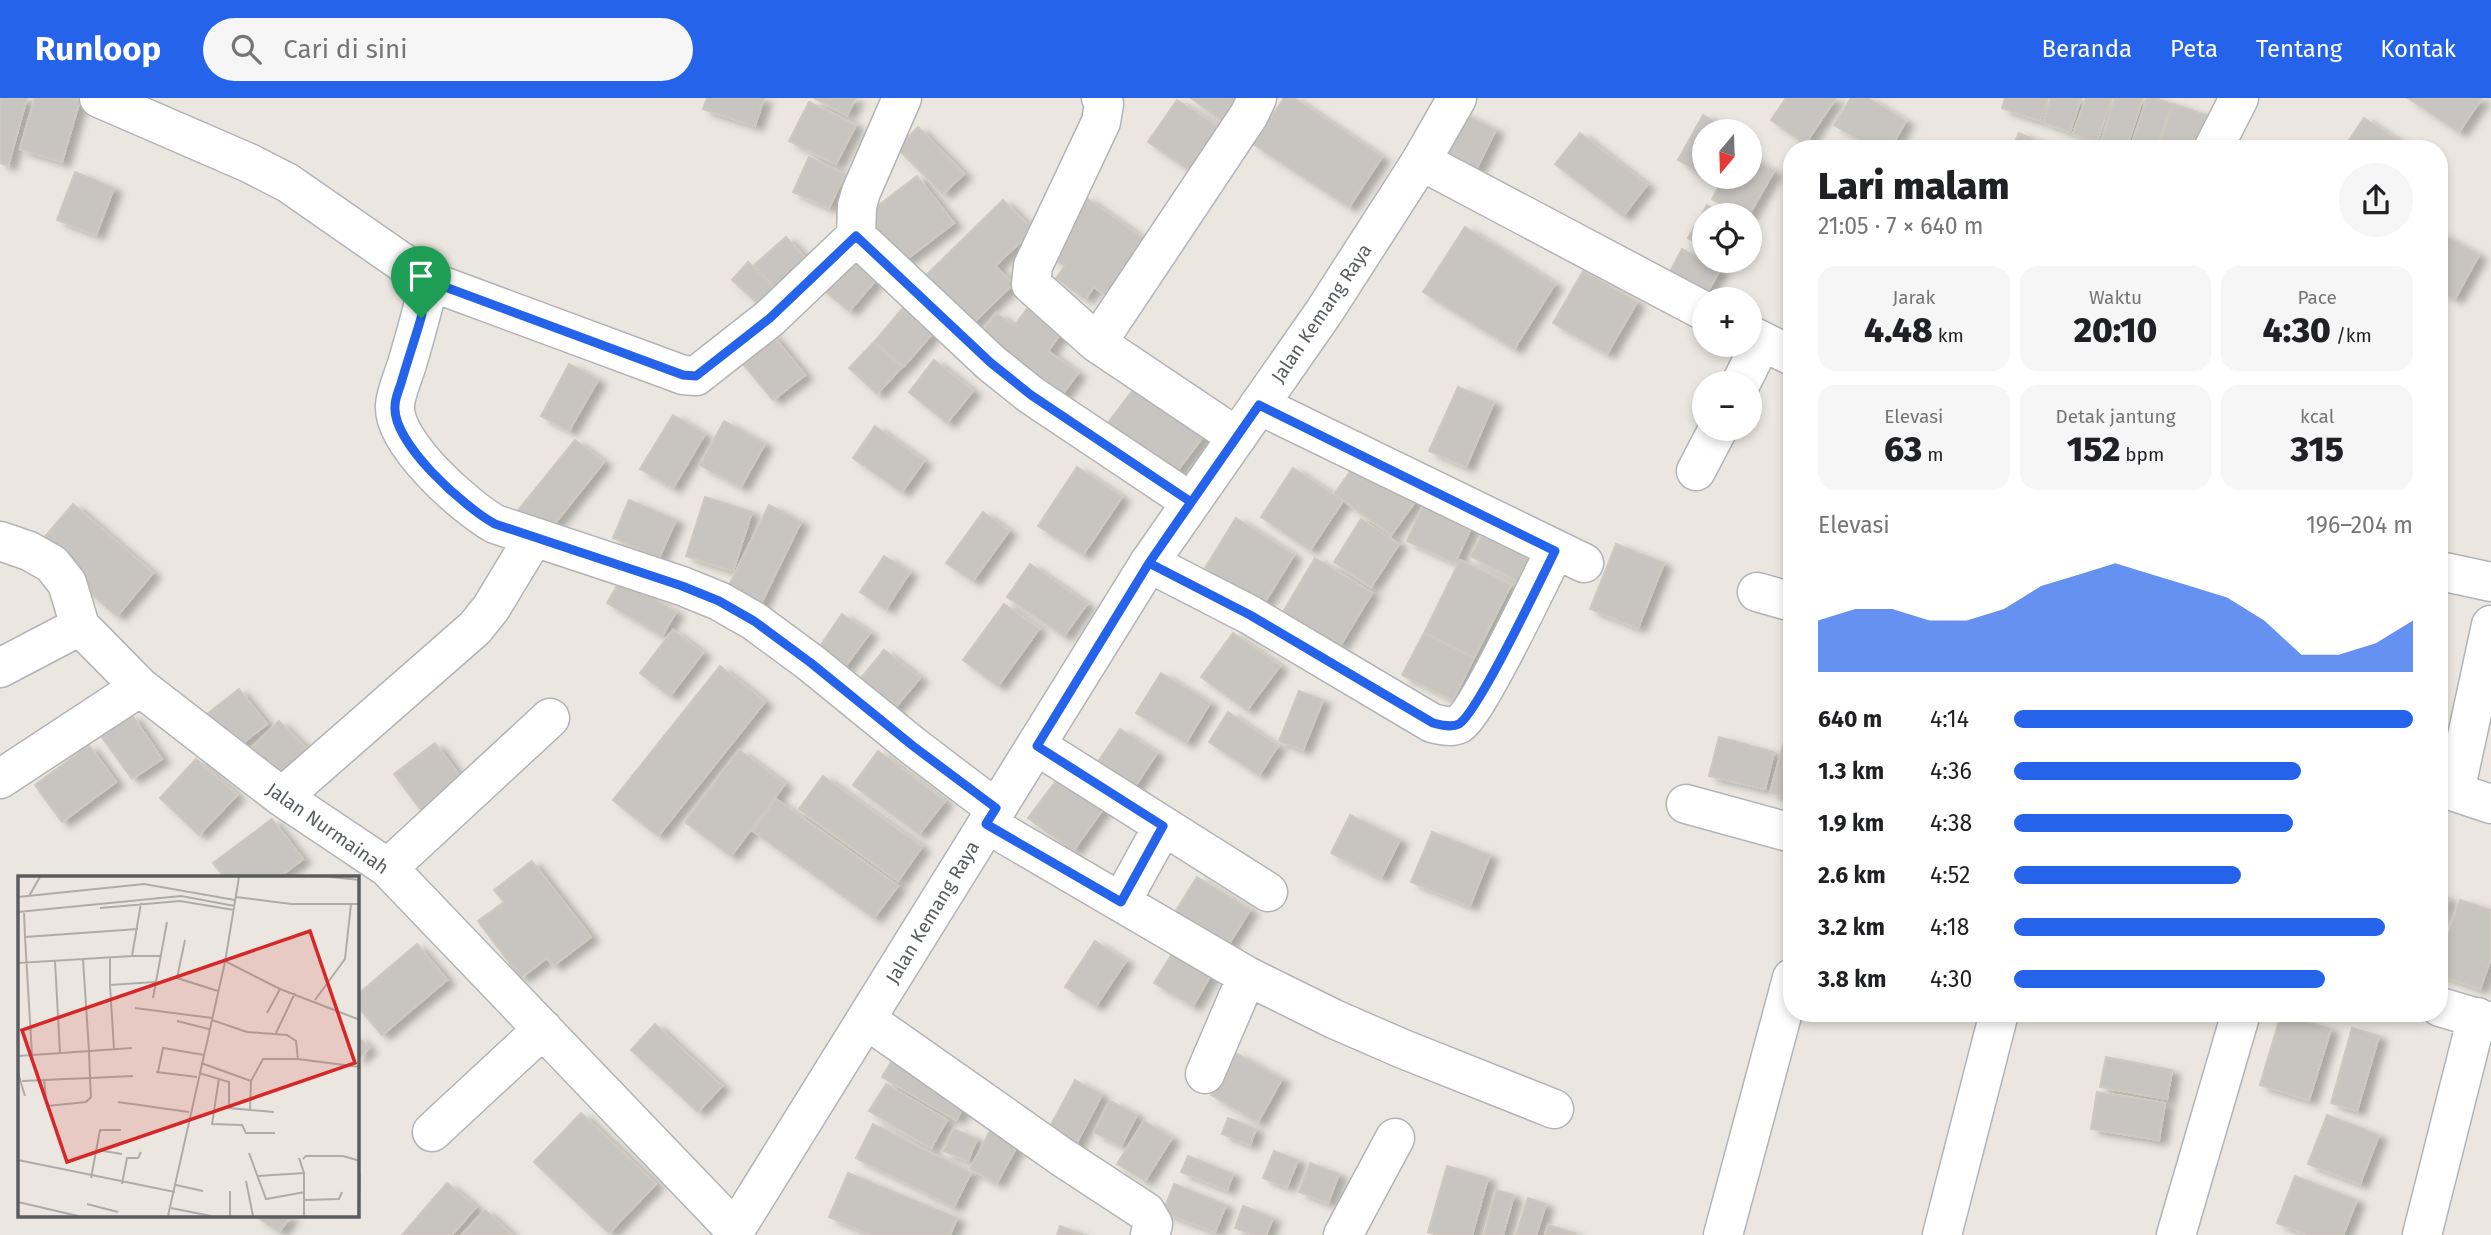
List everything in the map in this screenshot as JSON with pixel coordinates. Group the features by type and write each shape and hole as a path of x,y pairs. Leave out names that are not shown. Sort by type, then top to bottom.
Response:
{"street":[{"path":"99,98 249,163 288,183 429,281 683,375 696,376 770,318 856,236 856,206 902,98"},
{"path":"1101,98 1104,104 1101,122 1033,266 1031,284 1097,343 1237,436"},
{"path":"1097,343 1249,115 1257,98"},
{"name":"Jalan Kemang Raya","path":"733,1233 1149,563 1324,312 1421,161 1457,98"},
{"path":"2215,140 2226,102"},
{"path":"1421,161 1692,305"},
{"path":"856,236 991,363 1031,395 1191,502"},
{"path":"429,281 421,318 395,404 396,422 403,437 456,496 478,514 495,524 682,586 719,601 754,621 811,663 913,746 991,816 1121,902 1247,976 1334,1019 1554,1109"},
{"path":"1749,371 1768,344"},
{"path":"1149,563 1250,615 1433,723 1446,726 1458,724 1468,715 1502,654 1569,557 1259,405"},
{"path":"1696,471 1712,441"},
{"path":"282,797 474,628 491,608 534,537"},
{"name":"Jalan Nurmainah","path":"0,541 29,551 52,564 67,583 80,626 140,687 282,797 388,868 733,1233"},
{"path":"2448,572 2491,582"},
{"path":"2448,786 2491,625"},
{"path":"0,668 80,626"},
{"path":"0,779 140,687"},
{"path":"388,868 550,718"},
{"path":"1037,746 1268,892"},
{"path":"2448,790 2491,804"},
{"path":"1686,804 1783,831"},
{"path":"1121,902 1163,826"},
{"path":"1205,1074 1247,976"},
{"path":"2422,1235 2484,1019 2448,1009"},
{"path":"1723,1235 1783,1012"},
{"path":"867,1020 1062,1157 1146,1212 1153,1224 1150,1235"},
{"path":"1942,1235 1997,1022"},
{"path":"2176,1235 2238,1022"},
{"path":"432,1132 543,1029"},
{"path":"1343,1235 1395,1138"}],"building":[{"path":"0,98 27,98 8,166 0,163"},
{"path":"35,98 80,100 62,162 20,149"},
{"path":"707,98 764,98 755,126 703,109"},
{"path":"814,98 856,98 847,115"},
{"path":"1191,98 1243,98 1225,123"},
{"path":"1284,98 1294,98 1382,157 1349,207 1253,144"},
{"path":"1786,98 1836,98 1808,140 1799,140 1771,120"},
{"path":"1851,98 1868,98 1906,121 1895,140 1859,140 1834,125"},
{"path":"2005,98 2048,98 2040,121 2002,108"},
{"path":"2051,98 2081,98 2070,132 2043,122"},
{"path":"2086,98 2112,98 2098,140 2073,134"},
{"path":"2115,98 2143,98 2129,140 2101,140"},
{"path":"2147,98 2156,98 2172,104 2159,140 2133,140"},
{"path":"2408,98 2482,98 2459,132"},
{"path":"1177,100 1224,131 1195,174 1148,142"},
{"path":"809,102 856,125 836,164 789,141"},
{"path":"2174,104 2209,116 2201,140 2161,140"},
{"path":"1457,111 1496,130 1475,172 1437,153"},
{"path":"2364,118 2397,140 2349,140"},
{"path":"918,127 964,174 943,194 897,148"},
{"path":"1580,133 1647,185 1623,216 1555,164"},
{"path":"2019,133 2034,140 2016,140"},
{"path":"1692,135 1692,168 1678,160"},
{"path":"809,157 845,174 829,208 793,192"},
{"path":"1762,164 1774,171 1756,203 1719,203 1712,199 1717,189 1762,189"},
{"path":"75,172 114,188 96,235 57,220"},
{"path":"917,176 954,223 903,262 866,215"},
{"path":"1085,197 1149,243 1108,297 1094,287 1085,299 1056,278 1065,266 1045,251"},
{"path":"1003,200 1033,230 995,266 1013,284 966,330 919,282"},
{"path":"1465,227 1555,284 1514,349 1423,292"},
{"path":"786,237 809,262 777,290 754,265"},
{"path":"2448,238 2479,255 2455,299 2448,295"},
{"path":"1682,249 1692,255 1692,273 1718,273 1710,287 1692,287 1692,291 1667,277"},
{"path":"847,256 876,280 849,311 820,287"},
{"path":"748,262 777,290 761,306 732,280"},
{"path":"1583,271 1637,302 1607,354 1553,323"},
{"path":"1035,298 1068,324 1048,351 1078,373 1059,399 978,338 996,313 1014,326"},
{"path":"902,309 932,334 904,366 874,342"},
{"path":"770,332 805,375 773,400 738,358"},
{"path":"874,342 902,367 877,394 849,368"},
{"path":"934,360 973,391 947,423 909,392"},
{"path":"569,364 598,380 569,431 541,416"},
{"path":"1142,378 1209,429 1174,475 1107,424"},
{"path":"1458,387 1494,402 1466,467 1429,451"},
{"path":"673,415 705,434 673,488 640,469"},
{"path":"724,421 765,444 741,487 700,465"},
{"path":"875,426 924,461 902,492 853,458"},
{"path":"575,440 604,462 544,537 515,514"},
{"path":"1360,458 1417,499 1391,535 1334,494"},
{"path":"1077,467 1122,497 1083,555 1038,526"},
{"path":"1293,468 1343,501 1310,550 1261,517"},
{"path":"1428,495 1476,517 1455,563 1407,541"},
{"path":"705,497 752,512 733,571 686,556"},
{"path":"629,500 676,520 659,558 613,538"},
{"path":"73,504 153,573 117,616 36,547"},
{"path":"769,505 801,522 754,618 721,601"},
{"path":"983,512 1009,531 973,581 946,563"},
{"path":"1236,518 1294,555 1263,605 1205,568"},
{"path":"1361,519 1399,544 1371,587 1334,562"},
{"path":"1490,521 1538,547 1519,582 1471,556"},
{"path":"1616,544 1664,563 1638,628 1590,609"},
{"path":"884,556 910,572 886,609 860,592"},
{"path":"1315,558 1372,593 1340,646 1283,612"},
{"path":"1460,560 1511,585 1474,658 1424,633"},
{"path":"1030,564 1087,604 1064,636 1007,597"},
{"path":"621,579 676,612 662,636 607,603"},
{"path":"1004,604 1039,629 998,686 963,660"},
{"path":"842,614 870,633 842,671 816,652"},
{"path":"673,630 703,653 670,696 640,673"},
{"path":"1233,633 1280,666 1247,710 1201,677"},
{"path":"1424,633 1474,658 1453,700 1402,675"},
{"path":"884,650 920,678 889,715 854,686"},
{"path":"720,666 765,702 658,836 613,800"},
{"path":"1161,673 1210,703 1186,743 1136,713"},
{"path":"239,689 267,724 230,753 202,718"},
{"path":"1299,691 1323,700 1303,750 1279,741"},
{"path":"1228,712 1278,746 1259,775 1209,742"},
{"path":"132,715 162,759 132,779 101,736"},
{"path":"279,721 311,753 279,784 247,752"},
{"path":"1120,729 1157,753 1127,799 1089,775"},
{"path":"1719,737 1774,752 1765,789 1709,776"},
{"path":"435,743 468,787 427,818 394,774"},
{"path":"89,745 116,782 62,822 35,785"},
{"path":"1783,745 1783,796 1770,793"},
{"path":"739,750 785,784 731,856 685,822"},
{"path":"878,751 945,801 919,834 853,785"},
{"path":"196,759 237,795 199,835 160,798"},
{"path":"1062,773 1106,805 1073,851 1028,818"},
{"path":"823,776 922,847 898,881 799,809"},
{"path":"776,799 898,886 874,918 753,831"},
{"path":"1350,815 1400,840 1381,878 1331,853"},
{"path":"272,819 303,859 281,876 223,876 213,863"},
{"path":"1432,832 1490,855 1470,906 1411,882"},
{"path":"532,861 591,937 553,966 547,958 521,978 478,921 504,902 494,890"},
{"path":"1197,877 1250,910 1225,950 1172,917"},
{"path":"2460,900 2491,910 2491,958 2480,989 2448,978 2448,936"},
{"path":"1095,941 1126,961 1096,1006 1065,987"},
{"path":"417,944 447,980 382,1035 359,1008 359,993"},
{"path":"1175,949 1213,971 1193,1006 1154,983"},
{"path":"2279,1022 2308,1022 2331,1029 2309,1100 2260,1085"},
{"path":"655,1024 722,1086 698,1112 631,1050"},
{"path":"2352,1028 2379,1036 2357,1111 2331,1103"},
{"path":"359,1038 369,1048 359,1058"},
{"path":"1235,1053 1282,1079 1258,1122 1211,1095"},
{"path":"896,1054 969,1098 956,1120 882,1077"},
{"path":"2106,1057 2172,1070 2167,1099 2100,1087"},
{"path":"1075,1080 1102,1095 1074,1148 1046,1134"},
{"path":"886,1084 947,1120 931,1148 869,1111"},
{"path":"2097,1092 2165,1103 2159,1140 2091,1129"},
{"path":"1110,1101 1137,1115 1121,1146 1094,1132"},
{"path":"581,1113 656,1184 609,1233 534,1162"},
{"path":"2327,1115 2379,1135 2360,1184 2308,1164"},
{"path":"1228,1118 1256,1129 1250,1145 1222,1134"},
{"path":"995,1121 1023,1135 997,1183 970,1169"},
{"path":"1144,1121 1172,1138 1145,1181 1117,1164"},
{"path":"873,1124 971,1173 954,1207 856,1158"},
{"path":"954,1129 977,1139 968,1161 944,1151"},
{"path":"1274,1151 1298,1160 1287,1187 1263,1178"},
{"path":"1188,1156 1233,1174 1227,1190 1181,1172"},
{"path":"1310,1163 1339,1174 1328,1203 1299,1192"},
{"path":"1447,1166 1488,1178 1472,1235 1437,1235 1428,1232"},
{"path":"848,1173 957,1218 950,1235 872,1235 829,1217"},
{"path":"2295,1176 2357,1200 2343,1235 2309,1235 2277,1223"},
{"path":"447,1183 476,1207 452,1235 402,1235"},
{"path":"1174,1184 1226,1205 1215,1232 1163,1212"},
{"path":"1496,1190 1514,1195 1503,1235 1484,1235"},
{"path":"1528,1198 1546,1204 1536,1235 1516,1235"},
{"path":"1243,1206 1273,1218 1266,1235 1253,1235 1235,1228"},
{"path":"485,1210 512,1235 462,1235"},
{"path":"259,1218 290,1218 279,1232"},
{"path":"1548,1225 1575,1233 1575,1235 1545,1235"},
{"path":"1060,1226 1083,1235 1057,1235"}],"route":[{"path":"421,318 395,404 396,422 403,437 456,496 495,524 682,586 719,601 754,621 996,808 986,824 1121,902 1163,826 1037,746 1149,563 1259,405 1555,551 1468,715 1458,724 1446,726 1433,723 1250,615 1149,563 1191,502 1031,395 991,363 856,236 770,318 696,376 683,375 429,281 421,318"}]}
